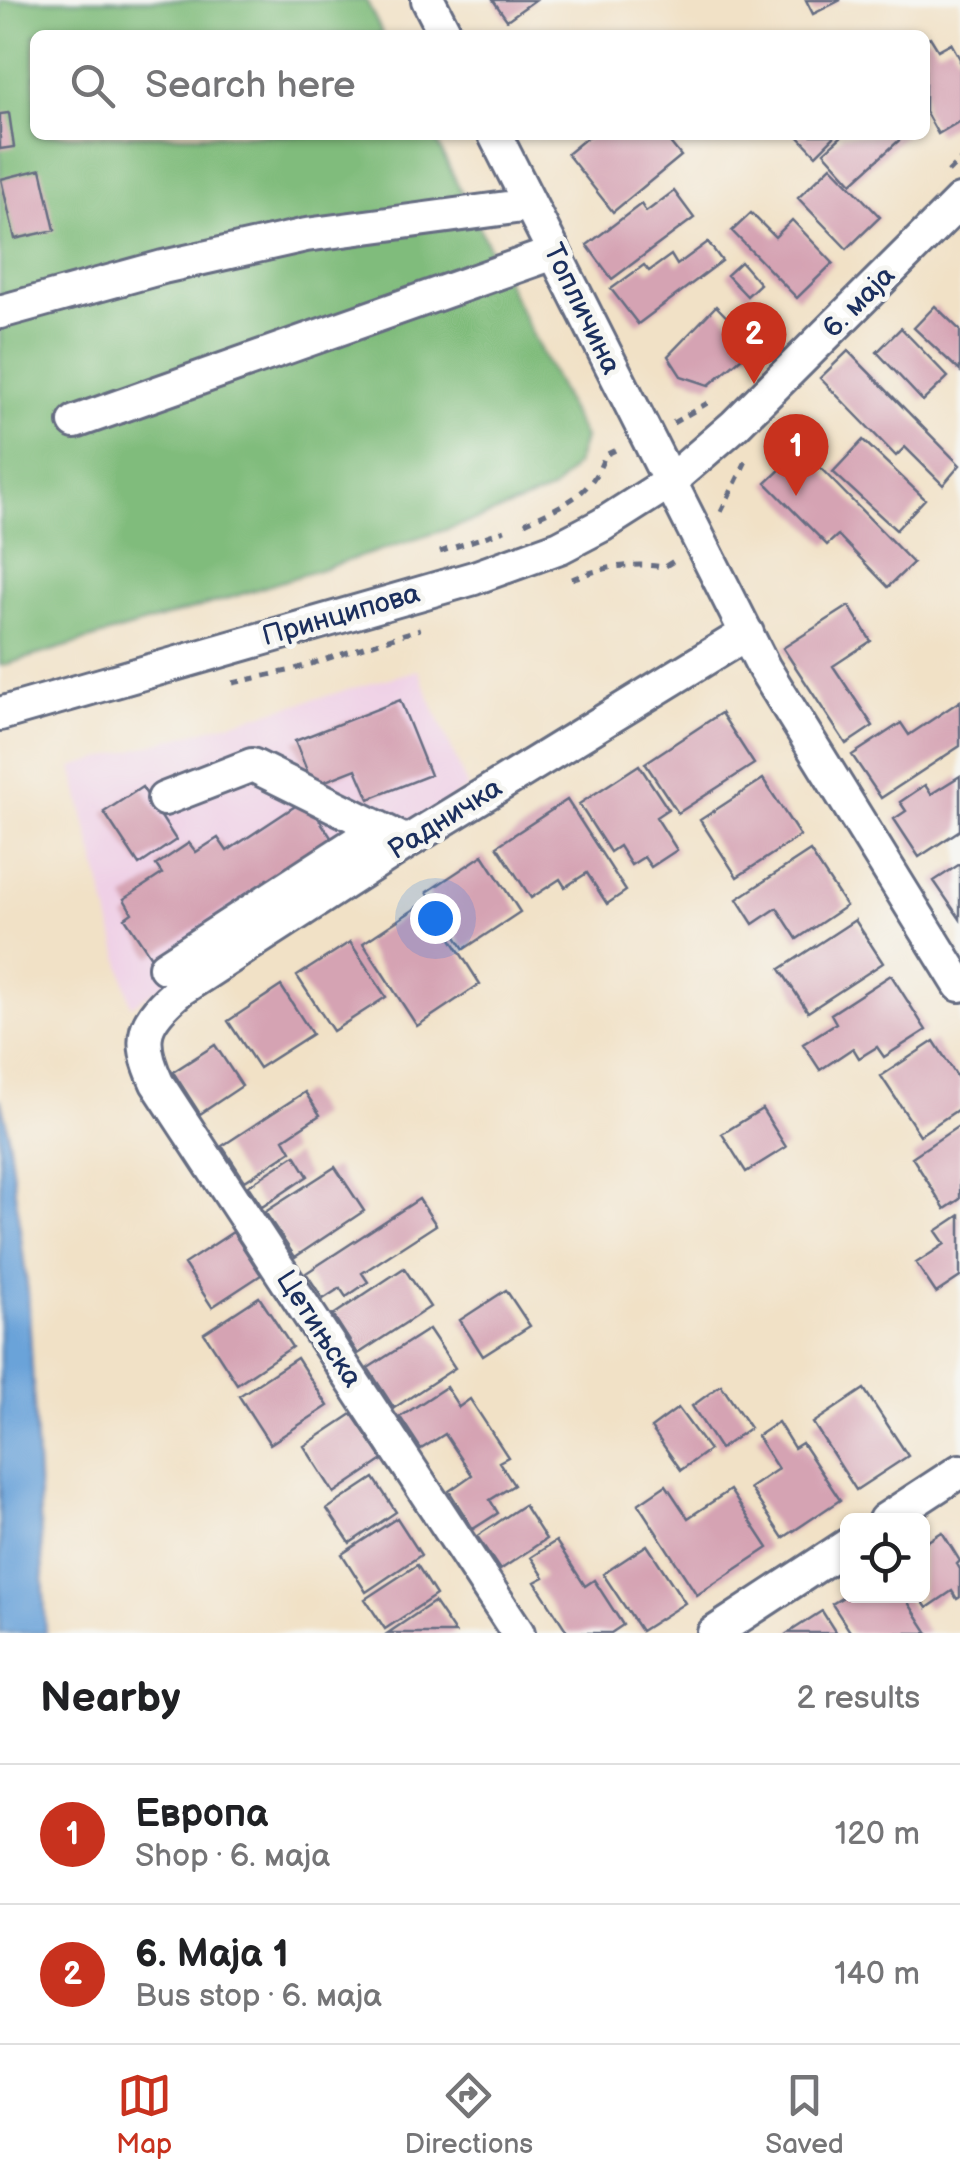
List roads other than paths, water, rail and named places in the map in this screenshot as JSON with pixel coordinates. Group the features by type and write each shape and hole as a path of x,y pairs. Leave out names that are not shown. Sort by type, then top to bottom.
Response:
{"street":[{"path":"428,0 443,30"},
{"name":"Топличина","path":"498,140 668,484"},
{"name":"6. маја","path":"668,484 735,425 960,200"},
{"path":"0,312 163,267 306,235 530,205"},
{"path":"75,422 554,252"},
{"path":"668,484 774,685 960,985"},
{"name":"Принципова","path":"0,714 518,562 602,526 668,484"},
{"name":"Радничка","path":"152,1018 182,989 393,835 747,633"},
{"path":"164,799 252,765 393,835"},
{"path":"165,967 393,835"},
{"name":"Цетињска","path":"152,1018 144,1054 157,1083 518,1633"},
{"path":"896,1513 960,1472"},
{"path":"714,1633 840,1550"}],"water":[{"path":"0,1098 28,1293 46,1633 0,1633"}],"place":[{"name":"6. Маја 1","path":"754,384"},
{"name":"Европа","path":"796,496"}]}
